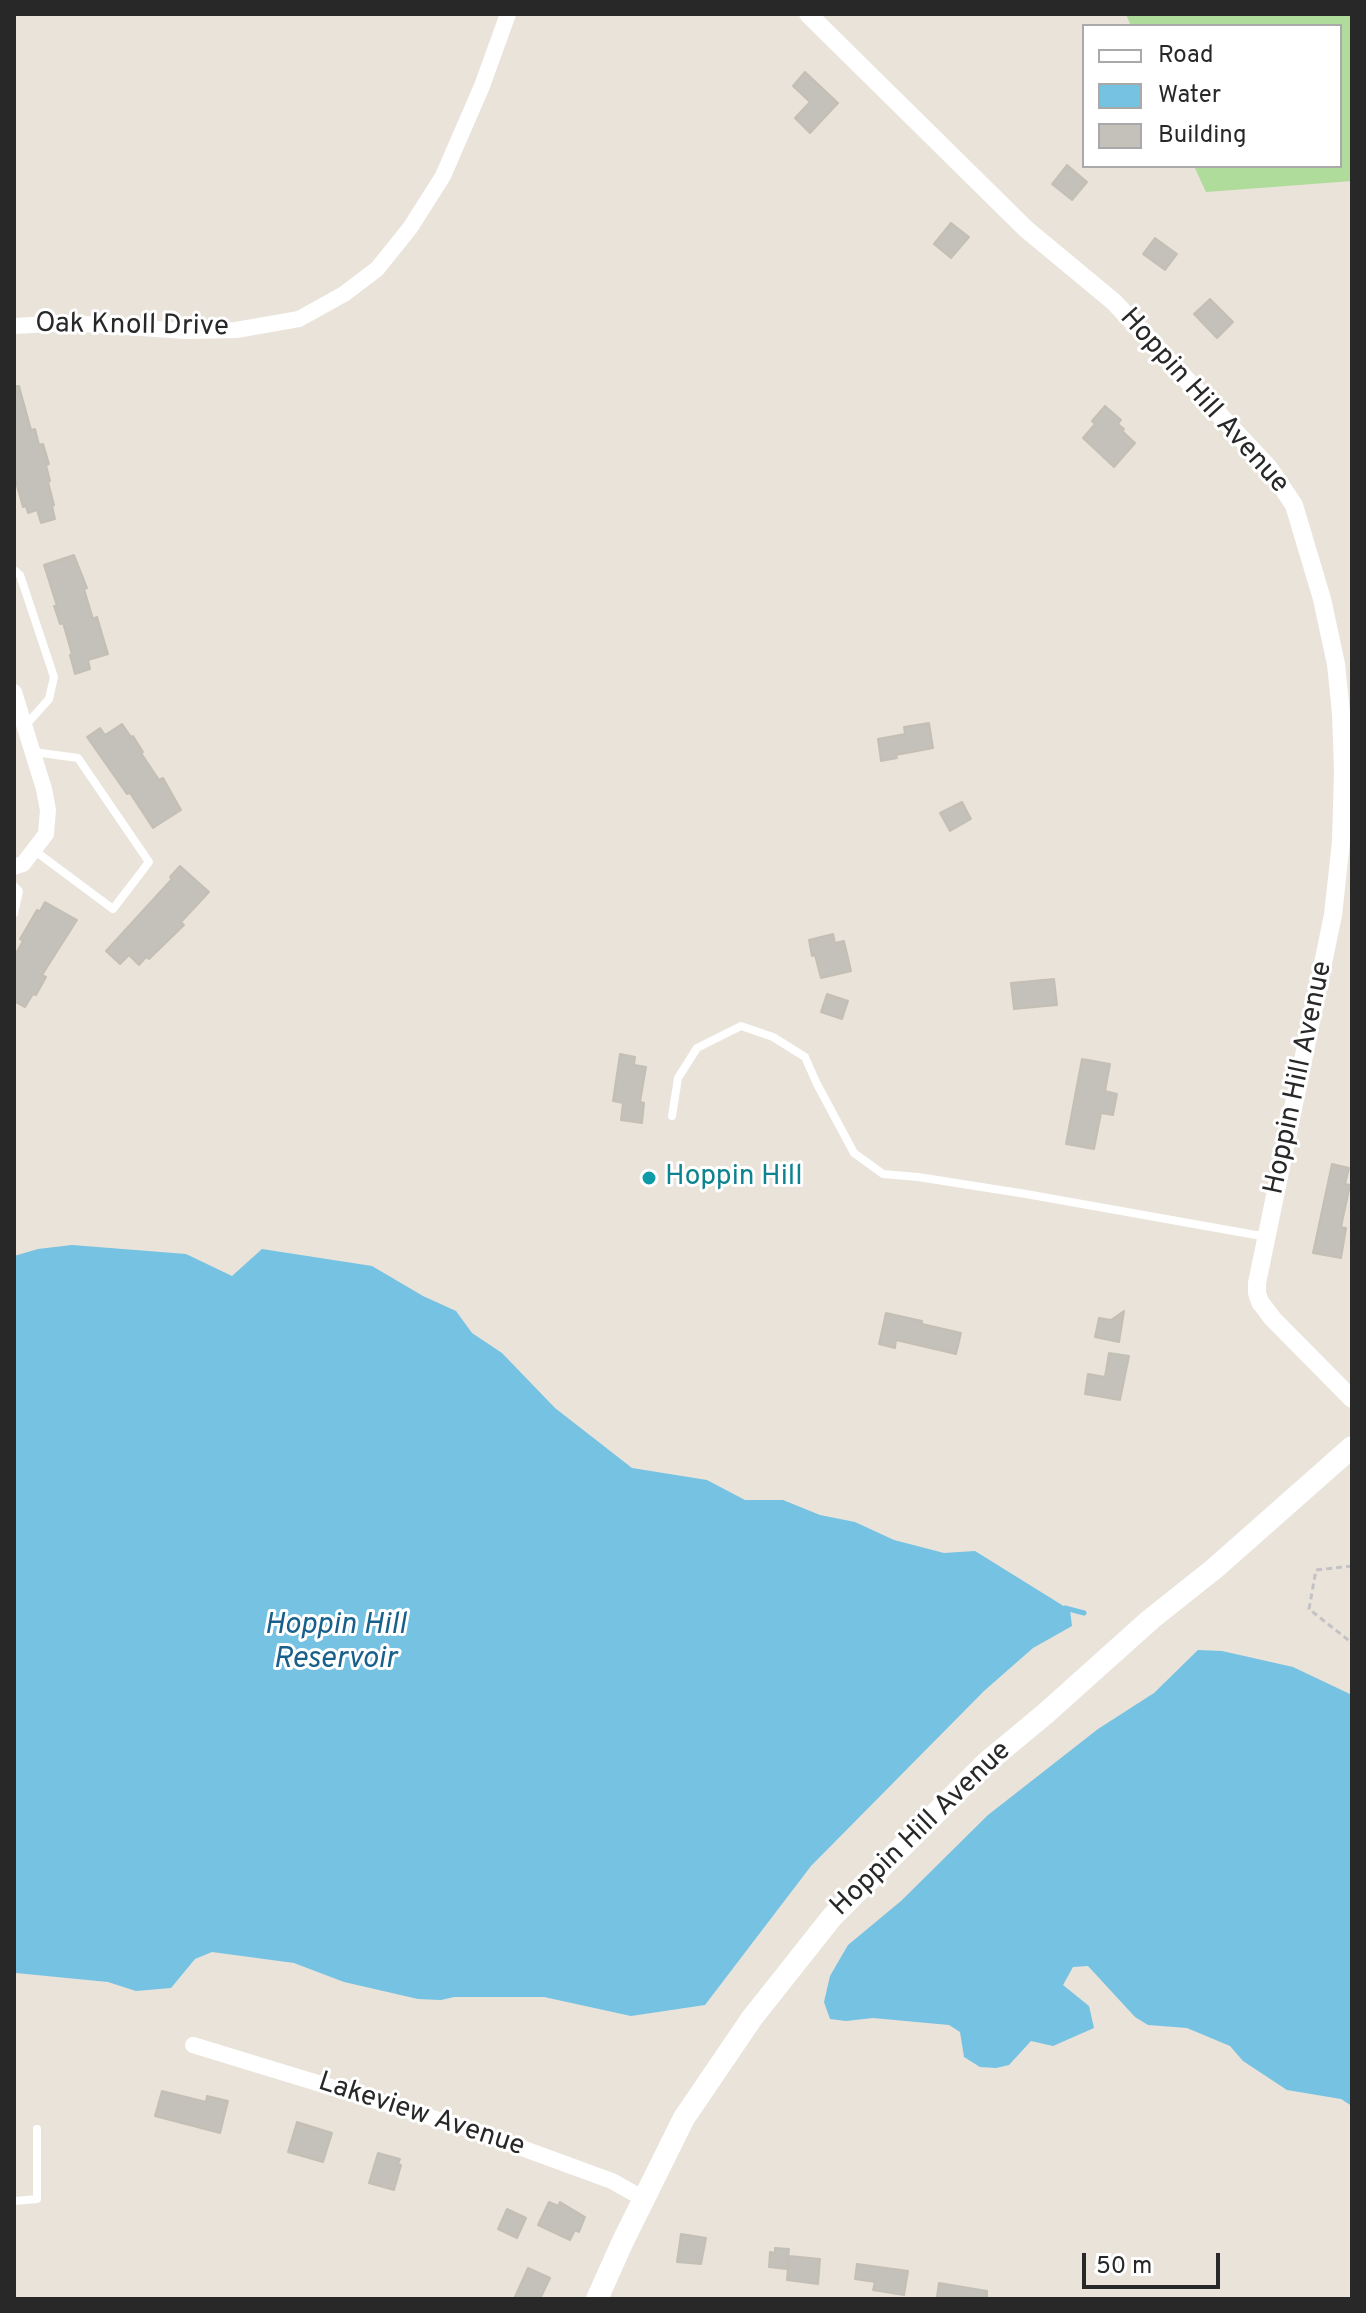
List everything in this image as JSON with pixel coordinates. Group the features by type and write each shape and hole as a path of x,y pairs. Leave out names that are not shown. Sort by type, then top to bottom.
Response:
{"main road":[{"name":"Hoppin Hill Avenue","path":"597,2299 684,2118 782,1979 832,1917 986,1763 1352,1447"}],"street":[{"name":"Oak Knoll Drive","path":"14,326 70,323 185,331 236,330 299,319 344,294 377,269 410,228 443,176 482,86 508,14"},
{"name":"Hoppin Hill Avenue","path":"808,14 1026,229 1114,302 1260,458 1294,505 1322,599 1336,664 1343,772 1341,842 1333,915 1257,1283 1260,1302 1273,1319 1352,1399"},
{"path":"14,692 48,810 46,834 23,864 14,867"},
{"name":"Lakeview Avenue","path":"193,2045 478,2132 612,2181 644,2199"}],"lane":[{"path":"14,570 20,575 54,677 49,699 25,726"},
{"path":"33,752 78,758 149,862 113,909 35,851"},
{"path":"14,886 19,891 14,913"},
{"path":"672,1116 678,1078 697,1048 741,1026 773,1037 805,1057 854,1153 883,1174 1026,1194 1267,1237"},
{"path":"14,2201 37,2199 37,2129"}],"path":[{"path":"1352,1566 1316,1570 1309,1609 1352,1643"}],"green space":[{"path":"1126,14 1352,14 1352,181 1206,192 1195,168 1342,168 1342,24 1130,24"}],"water":[{"name":"Hoppin Hill Reservoir","path":"72,1245 186,1254 232,1276 262,1249 372,1266 456,1311 472,1333 502,1353 555,1408 632,1468 707,1480 745,1500 783,1500 820,1515 855,1522 894,1540 944,1553 975,1551 1070,1610 1072,1626 1033,1648 984,1691 811,1866 705,2005 631,2016 544,1997 418,1999 344,1982 294,1963 212,1952 195,1959 171,1988 136,1991 108,1982 16,1973 14,1256 38,1249"},
{"path":"1198,1650 1222,1651 1293,1667 1352,1695 1352,2106 1341,2099 1287,2090 1243,2061 1230,2046 1187,2028 1148,2025 1135,2017 1088,1966 1073,1967 1063,1985 1089,2006 1094,2028 1053,2046 1031,2041 1009,2065 996,2068 980,2067 964,2057 960,2032 949,2025 873,2018 830,2019 824,2002 830,1976 848,1945 901,1901 988,1815 1098,1729 1154,1693"}],"building":[{"path":"805,72 838,103 810,133 795,118 810,102 793,86"},
{"path":"1067,165 1087,182 1072,200 1052,184"},
{"path":"951,223 969,237 951,258 934,244"},
{"path":"1155,238 1177,254 1165,270 1143,254"},
{"path":"1210,299 1233,322 1217,338 1194,314"},
{"path":"14,386 19,386 31,430 35,429 39,445 43,444 49,464 46,465 55,519 41,523 37,510 28,513 26,506 23,507 14,475"},
{"path":"1105,406 1121,420 1118,424 1124,429 1122,431 1135,443 1114,467 1083,438"},
{"path":"74,555 87,588 84,589 93,619 97,617 108,654 88,660 90,669 75,674 72,654 63,623 60,624 54,606 57,606 44,565"},
{"path":"929,723 933,748 881,761 878,739 905,734 904,727"},
{"path":"122,724 133,736 159,780 163,778 181,810 153,828 87,737 100,728 105,735"},
{"path":"962,802 971,819 950,831 940,813"},
{"path":"180,866 209,892 181,922 184,925 149,959 146,957 139,965 129,955 120,964 106,951 172,879 170,877"},
{"path":"45,902 77,920 42,975 46,977 36,995 33,994 25,1007 14,1001 14,957 23,941 20,939"},
{"path":"833,934 835,943 844,941 851,971 821,978 809,940"},
{"path":"1054,979 1057,1005 1014,1009 1011,983"},
{"path":"827,994 848,1001 842,1019 821,1012"},
{"path":"620,1054 635,1057 634,1065 646,1067 640,1102 644,1103 642,1123 621,1120 623,1103 613,1101"},
{"path":"1082,1059 1110,1064 1105,1091 1117,1094 1113,1115 1101,1113 1094,1149 1066,1144"},
{"path":"1332,1164 1349,1168 1345,1184 1350,1185 1341,1227 1346,1228 1341,1258 1313,1253"},
{"path":"1124,1311 1119,1342 1095,1337 1099,1318 1111,1320"},
{"path":"886,1313 961,1333 956,1354 896,1340 895,1348 879,1344"},
{"path":"1109,1353 1129,1356 1120,1400 1085,1394 1088,1374 1105,1377"},
{"path":"162,2091 206,2102 207,2096 228,2101 220,2133 155,2116"},
{"path":"297,2122 332,2133 323,2162 288,2152"},
{"path":"378,2153 400,2159 394,2190 369,2183"},
{"path":"549,2202 558,2206 560,2202 585,2217 579,2232 575,2230 570,2240 538,2225"},
{"path":"507,2209 526,2218 517,2238 498,2229"},
{"path":"681,2234 706,2238 701,2264 677,2262"},
{"path":"775,2248 789,2249 787,2269 769,2267 770,2252 775,2253"},
{"path":"789,2256 820,2259 818,2284 787,2280"},
{"path":"857,2264 908,2271 904,2295 873,2290 875,2282 855,2279"},
{"path":"528,2268 550,2278 540,2299 514,2299"},
{"path":"939,2283 987,2291 987,2299 937,2297"}],"waterway":[{"path":"1065,1608 1084,1613"}],"place":[{"name":"Hoppin Hill","path":"649,1178"}]}
